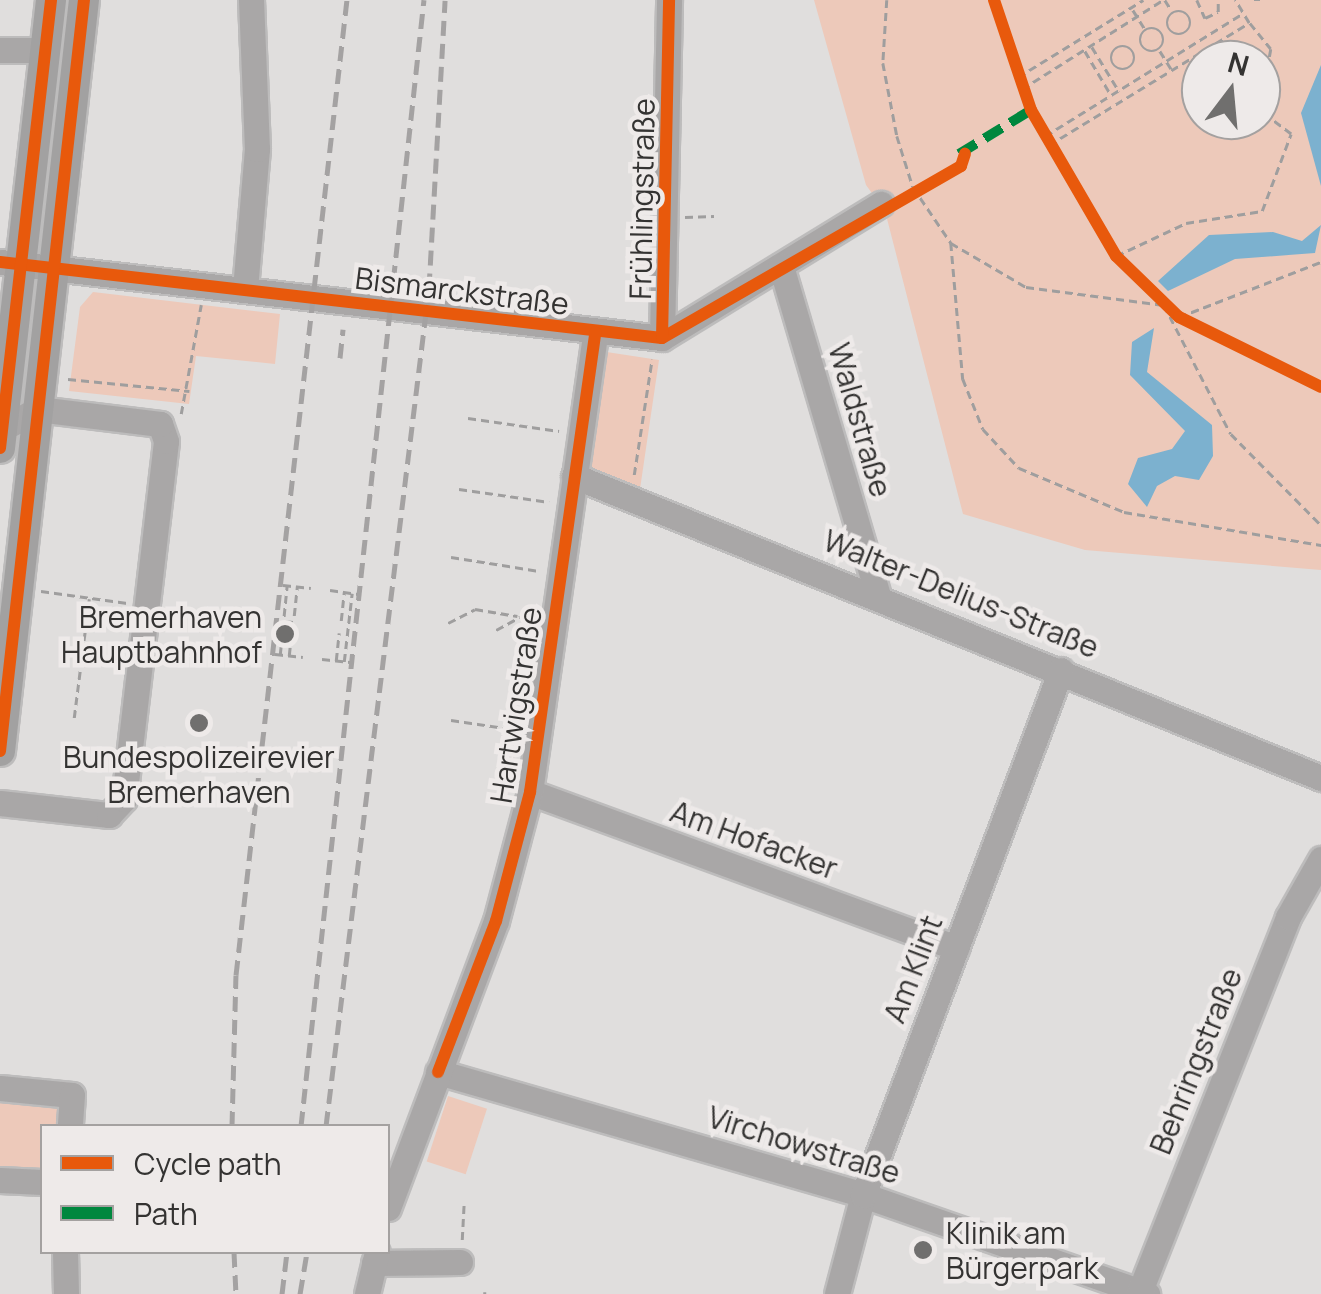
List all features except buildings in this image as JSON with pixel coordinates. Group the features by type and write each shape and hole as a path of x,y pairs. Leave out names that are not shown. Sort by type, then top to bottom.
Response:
{"main road":[{"path":"0,751 35,448 16,425 10,263 51,0"},
{"path":"16,425 42,376 84,0"}],"street":[{"path":"246,290 257,150 251,0"},
{"name":"Frühlingstraße","path":"659,338 668,218 669,0"},
{"path":"0,50 46,50"},
{"path":"659,338 881,204"},
{"name":"Bismarckstraße","path":"10,263 659,338"},
{"name":"Waldstraße","path":"781,266 877,593"},
{"name":"Hartwigstraße","path":"390,1203 496,921 530,792 595,333"},
{"path":"0,803 118,809 148,615 166,442 160,424 16,425"},
{"name":"Walter-Delius-Straße","path":"574,476 877,593 1321,778"},
{"name":"Am Klint","path":"837,1294 863,1194 1061,670"},
{"name":"Am Hofacker","path":"530,792 956,948"},
{"name":"Behringstraße","path":"1144,1292 1288,917 1321,859"},
{"name":"Virchowstraße","path":"438,1072 863,1194 1144,1292"},
{"path":"0,1088 72,1095 70,1124"},
{"path":"0,1180 40,1182"},
{"path":"65,1254 66,1294"},
{"path":"366,1294 375,1257 460,1262"}],"path":[{"path":"887,0 884,63 896,136 913,186 951,244 1026,286 1164,304 1231,434 1321,524"},
{"path":"1018,77 1143,0"},
{"path":"1022,88 1164,0 1173,12 1189,17"},
{"path":"1197,0 1197,12"},
{"path":"1218,0 1215,16 1222,27"},
{"path":"1235,0 1263,40"},
{"path":"1254,0 1260,0"},
{"path":"1131,7 1146,30 1163,34"},
{"path":"1159,50 1173,12"},
{"path":"1190,40 1186,33 1189,17 1197,12 1215,16"},
{"path":"1200,40 1243,13"},
{"path":"1110,21 1116,30"},
{"path":"1050,145 1249,23"},
{"path":"1130,68 1146,30"},
{"path":"1168,30 1186,33"},
{"path":"1108,34 1117,48 1134,52"},
{"path":"1091,45 1119,91"},
{"path":"1142,46 1159,50 1172,70"},
{"path":"1112,64 1117,48"},
{"path":"1084,50 1112,95"},
{"path":"1044,136 1181,52"},
{"path":"1098,72 1112,64 1130,68 1137,79"},
{"path":"1145,74 1150,83"},
{"path":"1116,256 1186,223 1262,212 1290,134 1281,126"},
{"path":"668,218 714,216"},
{"path":"951,244 962,380 983,429 1019,468 1124,512 1321,545"},
{"path":"1179,316 1321,262"},
{"path":"166,442 189,391 204,284"},
{"path":"631,497 659,338"},
{"path":"42,376 189,391"},
{"path":"468,418 580,434"},
{"path":"459,489 570,505"},
{"path":"451,557 560,574"},
{"path":"304,658 278,655 285,585 311,588"},
{"path":"294,616 297,586"},
{"path":"19,588 136,604 148,615"},
{"path":"330,590 358,594"},
{"path":"340,620 344,592"},
{"path":"344,662 352,593"},
{"path":"74,718 89,598"},
{"path":"448,624 476,609 517,616 555,613"},
{"path":"496,630 517,616"},
{"path":"284,621 294,622"},
{"path":"340,627 348,628"},
{"path":"289,656 292,628"},
{"path":"336,661 339,633"},
{"path":"322,659 350,662"},
{"path":"484,725 485,715"},
{"path":"452,720 538,733"},
{"path":"460,1262 464,1205"}],"shaded area":[{"path":"814,0 1321,0 1321,570 1085,550 963,514 885,211 866,185"},
{"path":"93,292 280,314 275,364 196,356 189,404 69,391 80,307"},
{"path":"600,351 659,360 640,489 587,471"},
{"path":"448,1096 487,1109 466,1174 427,1162"},
{"path":"0,1097 64,1104 62,1124 40,1124 40,1170 0,1169"}],"water":[{"path":"1321,65 1321,186 1301,113"},
{"path":"1321,225 1315,253 1235,259 1168,291 1158,281 1209,235 1273,232 1302,241"},
{"path":"1154,328 1147,372 1212,425 1213,456 1199,480 1175,476 1157,486 1147,507 1128,484 1138,458 1172,449 1185,431 1130,375 1132,342"}],"railway":[{"path":"232,1124 236,975 347,0"},
{"path":"301,1124 424,0"},
{"path":"326,1124 429,288 445,0"},
{"path":"340,358 343,329"},
{"path":"234,1254 236,1294"},
{"path":"282,1294 287,1254"},
{"path":"300,1294 307,1254"}],"marked path":[{"path":"959,154 1031,110"}],"cycle path":[{"path":"0,448 51,0"},
{"path":"0,751 84,0"},
{"path":"662,338 669,0"},
{"path":"994,0 1031,110 1116,256 1179,317 1321,387"},
{"path":"0,262 662,338 961,166 965,154"},
{"path":"438,1072 496,921 530,792 595,333"}],"place":[{"name":"Bremerhaven Hauptbahnhof","path":"285,634"},
{"name":"Bundespolizeirevier Bremerhaven","path":"199,723"},
{"name":"Klinik am Bürgerpark","path":"923,1250"}]}
